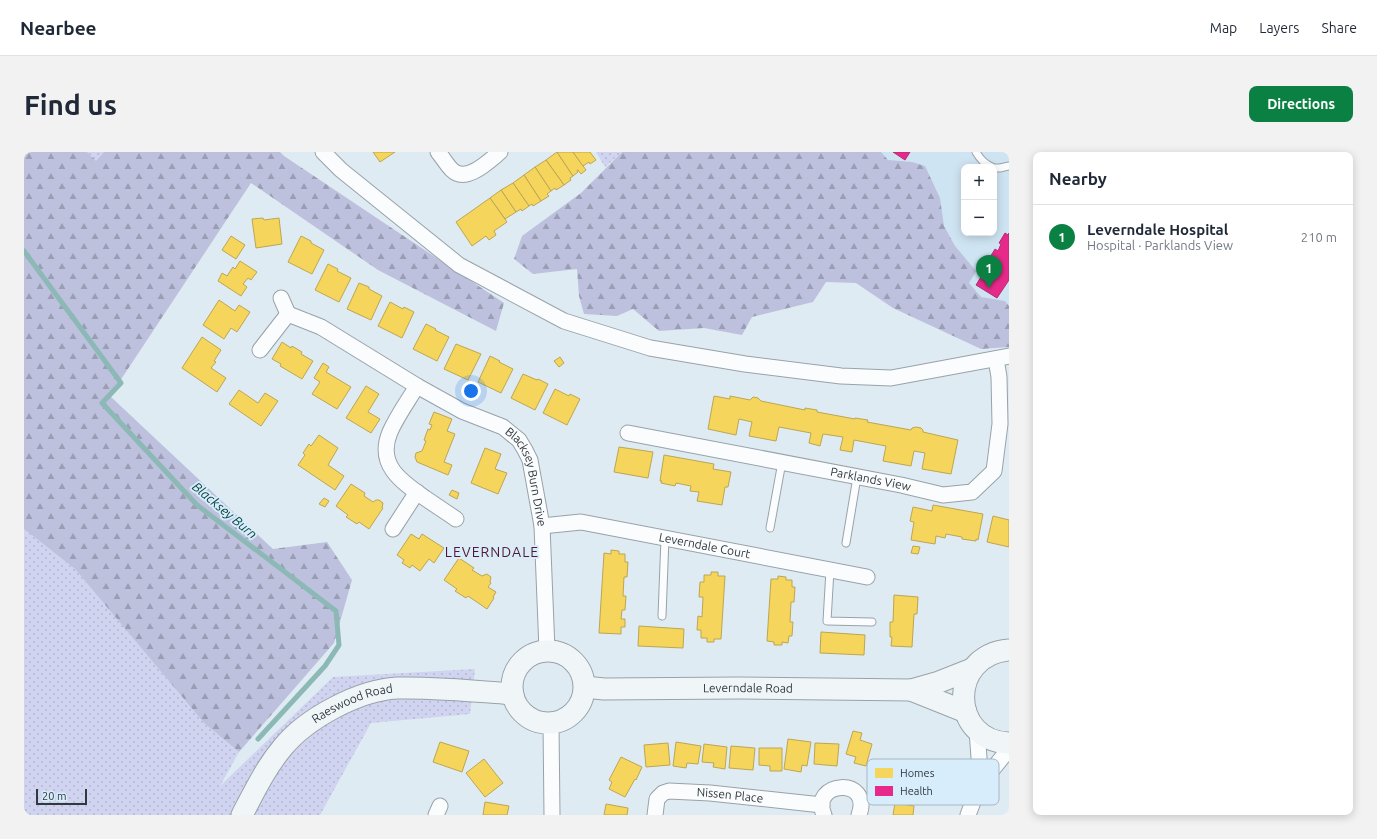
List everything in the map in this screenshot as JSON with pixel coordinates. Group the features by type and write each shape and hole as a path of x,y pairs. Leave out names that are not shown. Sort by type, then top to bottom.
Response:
{"street":[{"path":"322,152 341,170 459,265 564,321 650,348 745,364 841,376 891,378 1002,358"},
{"path":"438,152 452,171 462,174 470,174 500,152"},
{"path":"260,350 288,314 281,298"},
{"name":"Blacksey Burn Drive","path":"288,314 321,327 417,386 462,411 503,427 512,433 518,440 530,460 542,526 547,650"},
{"name":"Parklands View","path":"628,433 902,485 943,495 972,492 994,470 1000,424 999,377 1002,358"},
{"path":"417,386 390,432 387,450 389,463 395,474 406,486 456,519"},
{"path":"392,529 416,492"},
{"name":"Leverndale Court","path":"542,526 581,522 867,577"},
{"path":"547,650 562,653 574,661 583,674 585,687 581,704 574,714 564,720 551,724 535,721 524,715 515,704 513,694 513,678 520,664 533,653 547,650"},
{"path":"1009,650 998,652 979,661 966,679 964,690 966,712 970,722 985,736 994,740 1009,743"},
{"name":"Leverndale Road","path":"585,687 604,689 744,688 911,690 939,682 972,669"},
{"name":"Raeswood Road","path":"242,815 261,780 283,747 303,728 324,713 366,694 396,688 468,690 513,694"},
{"name":"Leverndale Road","path":"911,690 966,712"},
{"path":"551,724 552,815"},
{"path":"977,730 979,759"},
{"path":"999,762 1009,750"},
{"name":"Nissen Place","path":"654,815 657,799 663,793 670,791 710,793 823,810 824,798 827,793 838,787 844,787 856,792 861,804 859,815"},
{"path":"968,815 972,805"}],"lane":[{"path":"976,152 985,164"},
{"path":"997,168 1009,166"},
{"path":"770,528 782,462"},
{"path":"846,543 857,477"},
{"path":"662,616 665,538"},
{"path":"830,570 827,621 872,622"}],"shaded area":[{"path":"87,152 104,152 96,162"},
{"path":"596,152 622,152 605,167"},
{"path":"872,152 1009,152 1009,342"},
{"path":"24,529 75,569 204,723 239,752 220,786 333,677 475,669 470,714 371,723 320,815 24,815"}],"green space":[{"path":"24,152 87,152 96,161 104,152 280,152 504,303 496,331 378,270 251,183 110,396 273,549 327,542 352,580 334,643 239,752 204,723 75,569 24,529"},
{"path":"622,152 881,152 888,160 912,162 925,166 940,198 944,226 955,246 976,271 969,283 981,297 1005,301 1009,306 1009,347 981,349 893,308 856,283 826,282 813,302 752,317 742,335 704,328 659,331 633,309 617,316 584,314 579,296 577,269 533,274 514,259 522,236 581,193"}],"building: Homes":[{"path":"373,152 395,152 380,162"},
{"path":"557,152 573,176 570,178 571,180 564,185 546,160"},
{"path":"557,152 573,152 586,170 581,174 577,170 578,172 573,176"},
{"path":"573,152 590,152 596,160 583,166"},
{"path":"546,160 564,185 556,190 555,188 551,191 535,167"},
{"path":"535,167 551,191 547,194 549,196 541,201 524,175"},
{"path":"524,175 541,201 533,206 532,204 529,206 513,183"},
{"path":"513,183 529,206 522,211 521,209 516,212 501,190"},
{"path":"501,190 516,212 505,219 490,198"},
{"path":"490,198 507,222 494,231 496,235 489,240 486,236 472,246 456,222"},
{"path":"263,218 264,220 279,218 282,244 256,248 252,219"},
{"path":"231,236 245,245 236,259 222,250"},
{"path":"301,236 324,250 312,274 288,262"},
{"path":"240,261 257,272 251,280 248,278 243,284 247,287 241,296 218,281 222,273 227,276 233,267 235,269"},
{"path":"328,264 338,269 337,271 351,278 339,302 315,290"},
{"path":"359,283 369,287 369,289 382,296 371,320 347,309"},
{"path":"219,300 235,311 239,305 250,312 237,332 231,328 224,339 203,325"},
{"path":"390,302 403,309 404,307 414,312 402,338 378,326"},
{"path":"426,324 449,337 437,361 413,349"},
{"path":"202,337 221,350 214,361 216,362 211,368 226,378 217,392 182,368"},
{"path":"282,342 291,348 292,346 302,352 301,354 313,361 302,379 280,366 281,364 272,359"},
{"path":"456,344 481,354 468,380 444,369"},
{"path":"490,356 513,369 501,393 478,382"},
{"path":"560,357 564,363 559,367 554,361"},
{"path":"323,363 329,367 326,372 351,387 337,409 312,394 320,382 314,378"},
{"path":"523,374 548,384 535,410 511,398"},
{"path":"366,386 379,394 368,412 380,419 371,433 346,418"},
{"path":"555,389 569,396 570,394 580,399 567,425 543,413"},
{"path":"239,390 258,403 265,393 278,401 261,426 229,404"},
{"path":"714,396 730,399 730,396 750,400 753,397 758,398 761,401 805,410 805,408 817,410 817,412 868,420 867,422 911,430 912,428 916,427 921,428 923,432 958,440 951,474 922,469 925,453 914,451 911,466 883,461 886,446 854,440 852,452 840,450 843,437 823,434 820,446 809,443 811,433 779,427 776,441 749,436 752,422 739,419 736,435 708,429"},
{"path":"434,412 452,419 447,431 455,434 444,462 452,465 448,475 417,462 415,457 416,453 422,451 426,441 424,440 428,429 430,430 432,425 429,424"},
{"path":"319,435 338,448 328,465 344,476 335,490 298,465 305,455 303,453 309,444 311,446"},
{"path":"619,447 653,452 648,478 614,472"},
{"path":"485,448 501,454 495,469 507,473 498,494 471,483"},
{"path":"664,455 714,464 713,469 731,472 728,487 725,487 722,505 697,501 699,492 690,491 691,486 676,483 675,486 661,483 662,481 660,481"},
{"path":"351,484 365,493 364,496 373,502 379,500 383,503 383,508 369,529 359,522 357,524 346,517 348,515 336,506"},
{"path":"452,490 459,493 457,499 449,495"},
{"path":"324,498 329,501 325,507 319,504"},
{"path":"933,505 983,514 978,540 962,539 962,537 946,534 945,538 936,536 935,544 911,540 914,522 910,521 913,507 932,511"},
{"path":"993,516 1009,520 1009,547 987,542"},
{"path":"411,534 419,539 422,534 444,548 434,563 429,559 420,571 412,565 410,568 402,563 404,560 397,555"},
{"path":"913,546 920,547 918,554 911,553"},
{"path":"611,550 619,551 619,554 625,554 625,562 628,562 627,577 624,577 623,596 626,596 625,610 622,610 621,619 625,619 625,627 621,627 621,634 599,633 604,553 611,554"},
{"path":"459,558 474,568 472,570 482,576 487,574 491,577 491,583 488,587 496,592 487,609 468,596 466,598 455,591 457,589 444,580"},
{"path":"711,572 718,572 718,576 725,576 721,639 714,639 714,642 707,642 707,638 701,638 701,630 697,630 698,616 702,617 703,597 699,597 700,582 704,582 704,575 711,575"},
{"path":"778,576 786,577 786,580 792,580 792,587 795,587 794,602 791,602 790,622 793,622 792,636 789,636 788,643 782,642 782,645 774,645 774,642 767,641 771,579 778,579"},
{"path":"894,595 918,597 917,614 914,614 912,647 891,646 892,637 890,637 890,622 893,622"},
{"path":"639,626 684,629 683,648 638,646"},
{"path":"821,632 865,635 864,655 820,653"},
{"path":"853,731 862,733 860,740 872,744 866,766 854,763 856,757 846,754"},
{"path":"788,739 811,742 807,766 802,765 801,772 784,769"},
{"path":"440,742 469,751 462,772 433,762"},
{"path":"676,742 701,746 698,764 687,763 686,768 673,766"},
{"path":"668,743 670,765 646,767 644,745"},
{"path":"815,743 839,744 837,766 814,764"},
{"path":"704,744 727,747 725,769 713,767 714,763 702,762"},
{"path":"731,746 755,748 753,770 729,768"},
{"path":"759,748 782,748 782,771 770,771 770,766 759,765"},
{"path":"621,757 642,767 625,797 609,789 612,782 609,780"},
{"path":"484,759 503,783 485,797 466,773"},
{"path":"485,802 509,806 507,815 483,815"},
{"path":"606,804 628,808 627,815 604,815"},
{"path":"895,805 914,806 913,815 893,815"}],"building: Health":[{"path":"893,152 910,152 905,160"},
{"path":"1005,233 1008,235 1009,233 1009,280 997,298 976,285 991,261 989,259 995,249 998,251 1001,244 999,243"}],"waterway":[{"name":"Blacksey Burn","path":"24,251 121,383 102,403 197,505 336,611 339,645 325,666 258,739"}],"place":[{"name":"Leverndale Hospital","path":"989,288"}],"district":[{"name":"LEVERNDALE","path":"492,552"}]}
